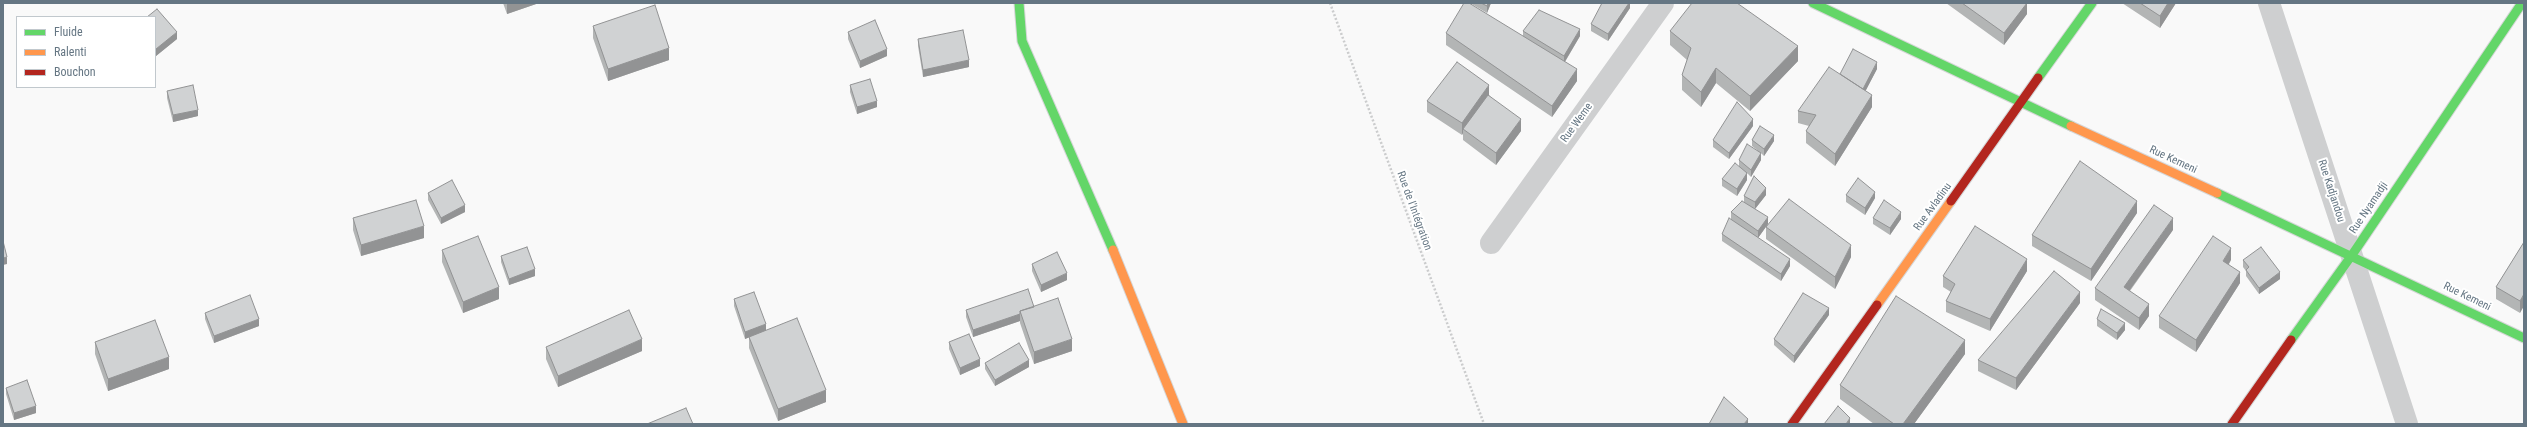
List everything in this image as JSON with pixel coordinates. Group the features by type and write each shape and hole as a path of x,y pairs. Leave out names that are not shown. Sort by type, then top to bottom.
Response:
{"street":[{"path":"1019,3 1022,41 1120,267 1183,424"},
{"name":"Rue Weme","path":"1491,243 1663,3"},
{"name":"Rue Kemeni","path":"1813,3 2022,104 2352,255 2524,338"},
{"name":"Rue Avladinu","path":"1792,424 2022,104 2092,3"},
{"name":"Rue Kadjandou","path":"2269,3 2407,424"},
{"name":"Rue Nyamadji","path":"2232,424 2352,255 2522,3"}],"path":[{"name":"Rue de l'Intégration","path":"1330,3 1484,424"}],"building":[{"path":"1464,3 1469,3 1577,69 1552,106 1446,33"},
{"path":"1481,3 1488,3 1487,6"},
{"path":"1602,3 1629,3 1608,34 1591,24"},
{"path":"1692,3 1737,3 1798,46 1750,96 1716,68 1701,92 1682,75 1691,48 1670,31"},
{"path":"1962,3 2027,3 2004,33"},
{"path":"2140,3 2168,3 2160,16"},
{"path":"655,5 669,48 608,69 593,26"},
{"path":"157,9 177,32 156,49 156,16 148,16"},
{"path":"1539,10 1580,29 1564,56 1523,31"},
{"path":"875,20 887,49 860,61 848,32"},
{"path":"963,30 969,60 923,70 918,39"},
{"path":"1853,49 1877,62 1863,89 1840,74"},
{"path":"1457,62 1489,85 1462,123 1427,101"},
{"path":"1829,67 1872,95 1835,154 1806,131 1816,115 1798,111"},
{"path":"870,79 877,101 857,107 850,85"},
{"path":"193,85 198,110 173,115 167,91"},
{"path":"1488,95 1521,119 1496,153 1463,129"},
{"path":"1737,102 1753,119 1729,153 1713,140"},
{"path":"1760,126 1774,135 1764,149 1752,140"},
{"path":"1747,144 1761,153 1751,170 1739,160"},
{"path":"2080,161 2137,201 2091,269 2032,235"},
{"path":"1735,163 1747,173 1737,189 1722,179"},
{"path":"1754,176 1766,188 1755,202 1744,196"},
{"path":"1858,178 1875,192 1865,208 1846,195"},
{"path":"452,180 465,205 441,218 428,193"},
{"path":"1789,199 1851,245 1835,277 1766,227"},
{"path":"416,200 424,226 361,245 353,218"},
{"path":"1884,200 1901,212 1890,228 1873,218"},
{"path":"1742,201 1768,217 1758,231 1731,212"},
{"path":"2154,205 2173,218 2124,287 2149,304 2139,318 2095,288"},
{"path":"1729,218 1790,259 1781,274 1722,234"},
{"path":"1975,226 2027,259 1990,319 1946,301 1955,284 1943,276"},
{"path":"478,236 499,287 463,302 442,250"},
{"path":"2213,236 2231,248 2223,261 2240,272 2196,340 2159,316"},
{"path":"3,241 7,257 3,258"},
{"path":"2524,242 2524,294 2520,301 2496,287"},
{"path":"527,247 535,269 509,279 501,256"},
{"path":"2261,247 2280,272 2259,288 2246,270 2249,267 2243,260"},
{"path":"1057,252 1067,273 1041,285 1032,264"},
{"path":"2054,271 2080,292 2016,378 1978,360"},
{"path":"1028,289 1034,307 1020,311 1020,314 973,330 966,310"},
{"path":"754,292 766,324 745,332 734,299"},
{"path":"1803,293 1829,308 1794,356 1774,339"},
{"path":"250,295 259,319 214,336 205,313"},
{"path":"1896,296 1965,340 1903,424 1894,424 1840,385"},
{"path":"1058,298 1072,339 1034,352 1020,311"},
{"path":"2101,309 2125,323 2117,333 2097,319"},
{"path":"629,310 642,339 558,376 546,347"},
{"path":"797,318 826,390 778,409 749,337"},
{"path":"155,320 169,357 108,379 95,342"},
{"path":"969,334 980,359 960,368 949,342"},
{"path":"1019,343 1029,360 995,380 985,363"},
{"path":"27,380 36,406 14,413 6,388"},
{"path":"1724,397 1748,419 1744,424 1709,424"},
{"path":"1838,406 1850,418 1846,424 1824,424"},
{"path":"686,408 693,424 647,424"}],"traffic: fast":[{"path":"1019,3 1022,41 1113,250"},
{"path":"1813,3 2071,126"},
{"path":"2038,78 2092,3"},
{"path":"2291,340 2352,255 2522,3"},
{"path":"2217,193 2524,338"}],"traffic: slow":[{"path":"2071,126 2217,193"},
{"path":"1877,305 1951,201"},
{"path":"1113,250 1183,424"}],"traffic: jam":[{"path":"1951,201 2038,78"},
{"path":"1792,424 1877,305"},
{"path":"2232,424 2291,340"}]}
